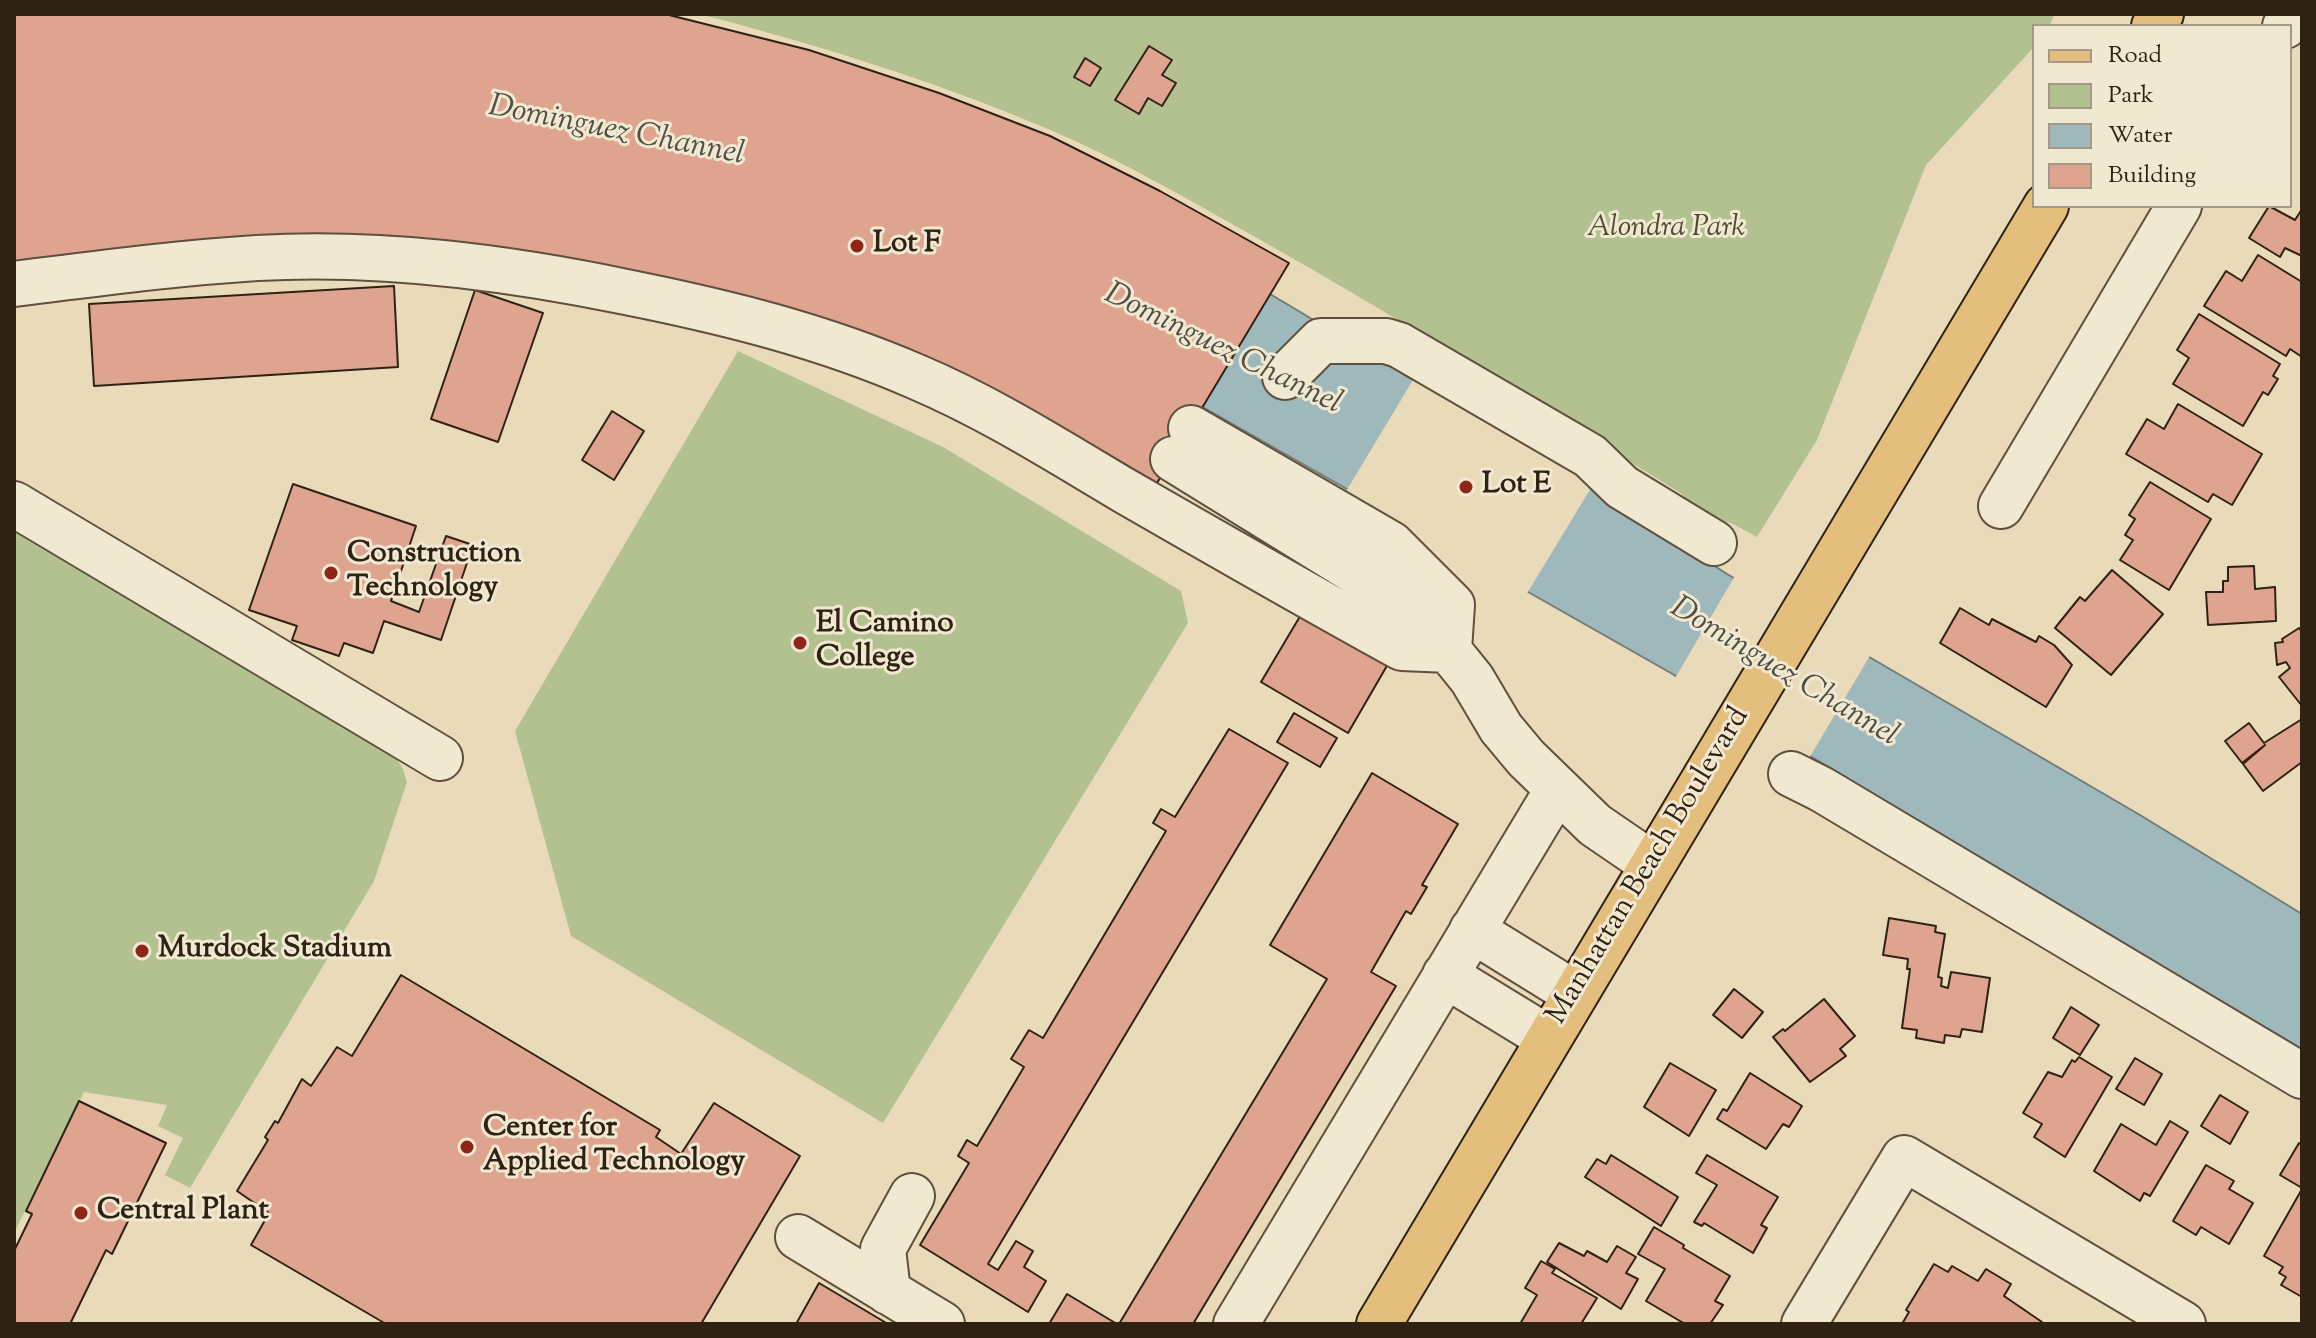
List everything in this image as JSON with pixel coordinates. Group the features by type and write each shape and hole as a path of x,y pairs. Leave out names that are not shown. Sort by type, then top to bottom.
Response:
{"main road":[{"name":"Manhattan Beach Boulevard","path":"1379,1324 2045,208"}],"street":[{"path":"2001,506 2178,208"},
{"path":"14,284 130,269 260,258 390,259 493,268 601,286 759,321 847,348 977,405 1030,432 1121,488 1402,648 1449,650"},
{"path":"1285,377 1321,341 1386,341 1399,345 1590,456 1622,487 1714,543"},
{"path":"1182,443 1430,627 1472,679 1501,728 1557,790 1595,825 1652,864"},
{"path":"14,504 440,758"},
{"path":"1791,774 2302,1076"},
{"path":"1236,1324 1557,790"},
{"path":"1472,930 1574,993"},
{"path":"1445,975 1548,1038"},
{"path":"1804,1324 1904,1158 2183,1324"},
{"path":"888,1292 883,1249 912,1196"},
{"path":"798,1237 942,1324"}],"green space":[{"name":"Alondra Park","path":"699,14 2055,14 2050,24 2032,24 2032,49 1926,165 1817,440 1757,537 1731,523 1698,516 1682,494 1471,364 1257,238 1102,154 1048,129 919,80 788,38"},
{"path":"738,351 943,447 1181,591 1188,623 883,1123 571,936 515,731"},
{"name":"Murdock Stadium","path":"14,518 388,747 402,767 407,782 374,881 190,1188 165,1175 183,1138 158,1126 167,1105 84,1092 14,1233"}],"water":[{"name":"Dominguez Channel","path":"14,52 1250,282 1598,490 1727,574 2140,815 2302,914 2302,1049 1669,672 1037,313"}],"pier":[{"name":"Lot E","path":"1416,375 1594,483 1526,595 1345,493"},
{"path":"1736,574 1871,654 1808,760 1674,680"}],"building":[{"name":"Lot F","path":"14,14 665,14 809,50 939,93 1050,136 1160,191 1289,263 1157,483 1077,436 918,356 726,293 14,264"},
{"path":"1149,46 1172,60 1162,75 1176,83 1162,106 1148,98 1139,114 1115,100"},
{"path":"1085,58 1101,68 1090,86 1074,77"},
{"path":"2268,208 2295,220 2302,209 2302,256 2285,248 2280,257 2249,238"},
{"path":"2258,255 2302,282 2302,357 2290,349 2286,356 2204,306 2226,271 2242,281"},
{"path":"394,286 398,367 94,386 89,304"},
{"path":"475,290 543,313 498,442 431,419"},
{"path":"2199,314 2280,364 2273,376 2278,379 2268,395 2263,392 2243,426 2173,384 2189,358 2177,350"},
{"path":"2178,404 2262,454 2232,505 2213,494 2208,502 2126,454 2147,419 2164,429"},
{"path":"612,411 644,431 614,480 582,460"},
{"path":"2150,482 2211,519 2169,590 2120,560 2133,540 2125,535 2135,519 2129,515"},
{"name":"Construction Technology","path":"293,484 416,526 391,601 419,612 446,536 473,545 441,640 384,621 373,653 344,643 339,656 292,640 297,626 249,610"},
{"path":"2254,566 2255,589 2275,587 2276,621 2208,625 2206,592 2223,592 2223,581 2228,581 2228,567"},
{"path":"2112,570 2163,614 2111,675 2055,628 2080,597 2085,601"},
{"path":"1960,608 1989,625 1992,619 2036,642 2039,636 2054,645 2072,665 2046,707 1940,643"},
{"path":"1302,613 1388,664 1348,733 1261,682"},
{"path":"2299,628 2302,632 2302,706 2279,677 2290,668 2286,662 2277,665 2275,643 2283,642 2282,639"},
{"path":"1294,713 1337,738 1320,767 1277,742"},
{"path":"2302,719 2302,762 2263,791 2243,764 2265,745 2242,763 2225,741 2249,723 2264,743"},
{"path":"1229,729 1288,763 988,1264 998,1270 1016,1241 1033,1251 1024,1267 1046,1281 1028,1312 920,1245 969,1163 958,1156 967,1140 977,1146 1024,1067 1011,1059 1029,1030 1043,1038 1166,831 1153,823 1161,809 1175,817"},
{"path":"1372,773 1458,824 1422,885 1427,887 1411,914 1406,911 1371,972 1396,986 1193,1324 1119,1324 1327,979 1270,945"},
{"path":"1889,918 1936,926 1935,932 1945,934 1938,977 1942,978 1941,986 1948,988 1951,972 1990,978 1982,1032 1962,1029 1960,1037 1945,1035 1944,1043 1916,1038 1917,1030 1902,1028 1910,969 1907,969 1908,959 1883,955"},
{"name":"Center for Applied Technology","path":"401,975 660,1130 656,1137 681,1154 714,1103 800,1156 701,1324 386,1324 251,1245 269,1213 237,1191 268,1140 265,1137 275,1121 278,1123 302,1079 311,1086 337,1047 352,1056"},
{"path":"1734,989 1763,1012 1742,1038 1713,1015"},
{"path":"1824,999 1855,1036 1840,1049 1846,1056 1810,1082 1773,1037"},
{"path":"2071,1007 2099,1025 2080,1055 2053,1038"},
{"path":"2079,1057 2112,1077 2065,1157 2034,1137 2042,1124 2023,1113 2048,1072 2062,1077 2072,1060 2075,1062"},
{"path":"2135,1058 2162,1074 2144,1105 2116,1089"},
{"path":"1670,1063 1716,1090 1689,1136 1644,1107"},
{"path":"1750,1073 1802,1106 1789,1127 1783,1124 1766,1149 1717,1119 1723,1109 1727,1111"},
{"path":"2220,1095 2248,1112 2230,1144 2201,1126"},
{"name":"Central Plant","path":"79,1101 166,1143 112,1254 106,1250 70,1324 14,1324 14,1251 32,1214 26,1211"},
{"path":"2170,1121 2188,1132 2150,1196 2144,1193 2140,1201 2094,1171 2121,1124 2156,1145"},
{"path":"2299,1143 2302,1145 2302,1188 2280,1175"},
{"path":"1611,1155 1678,1197 1661,1226 1585,1177 1597,1159 1606,1164"},
{"path":"1707,1155 1778,1197 1761,1225 1767,1228 1753,1253 1704,1223 1702,1226 1694,1222 1717,1185 1696,1173"},
{"path":"2206,1165 2234,1181 2229,1189 2253,1203 2229,1244 2201,1227 2196,1235 2173,1221"},
{"path":"2302,1189 2302,1297 2281,1285 2286,1277 2279,1273 2283,1267 2264,1256"},
{"path":"1654,1227 1730,1276 1715,1301 1723,1305 1710,1324 1685,1324 1646,1301 1665,1269 1638,1254"},
{"path":"1559,1243 1584,1256 1587,1251 1607,1262 1617,1246 1636,1257 1626,1273 1638,1279 1621,1309 1547,1262"},
{"path":"1541,1261 1555,1269 1552,1273 1597,1298 1581,1324 1520,1324 1537,1295 1525,1288"},
{"path":"1934,1264 1948,1272 1952,1266 1978,1281 1986,1269 2011,1284 2004,1296 2041,1324 1902,1324 1909,1312 1906,1310"},
{"path":"819,1283 888,1324 796,1324"},
{"path":"1067,1294 1117,1324 1049,1324"}],"place":[{"name":"Lot F","path":"857,246"},
{"name":"Lot E","path":"1466,487"},
{"name":"Construction Technology","path":"331,573"},
{"name":"El Camino College","path":"800,643"},
{"name":"Murdock Stadium","path":"142,951"},
{"name":"Center for Applied Technology","path":"467,1147"},
{"name":"Central Plant","path":"81,1213"}]}
